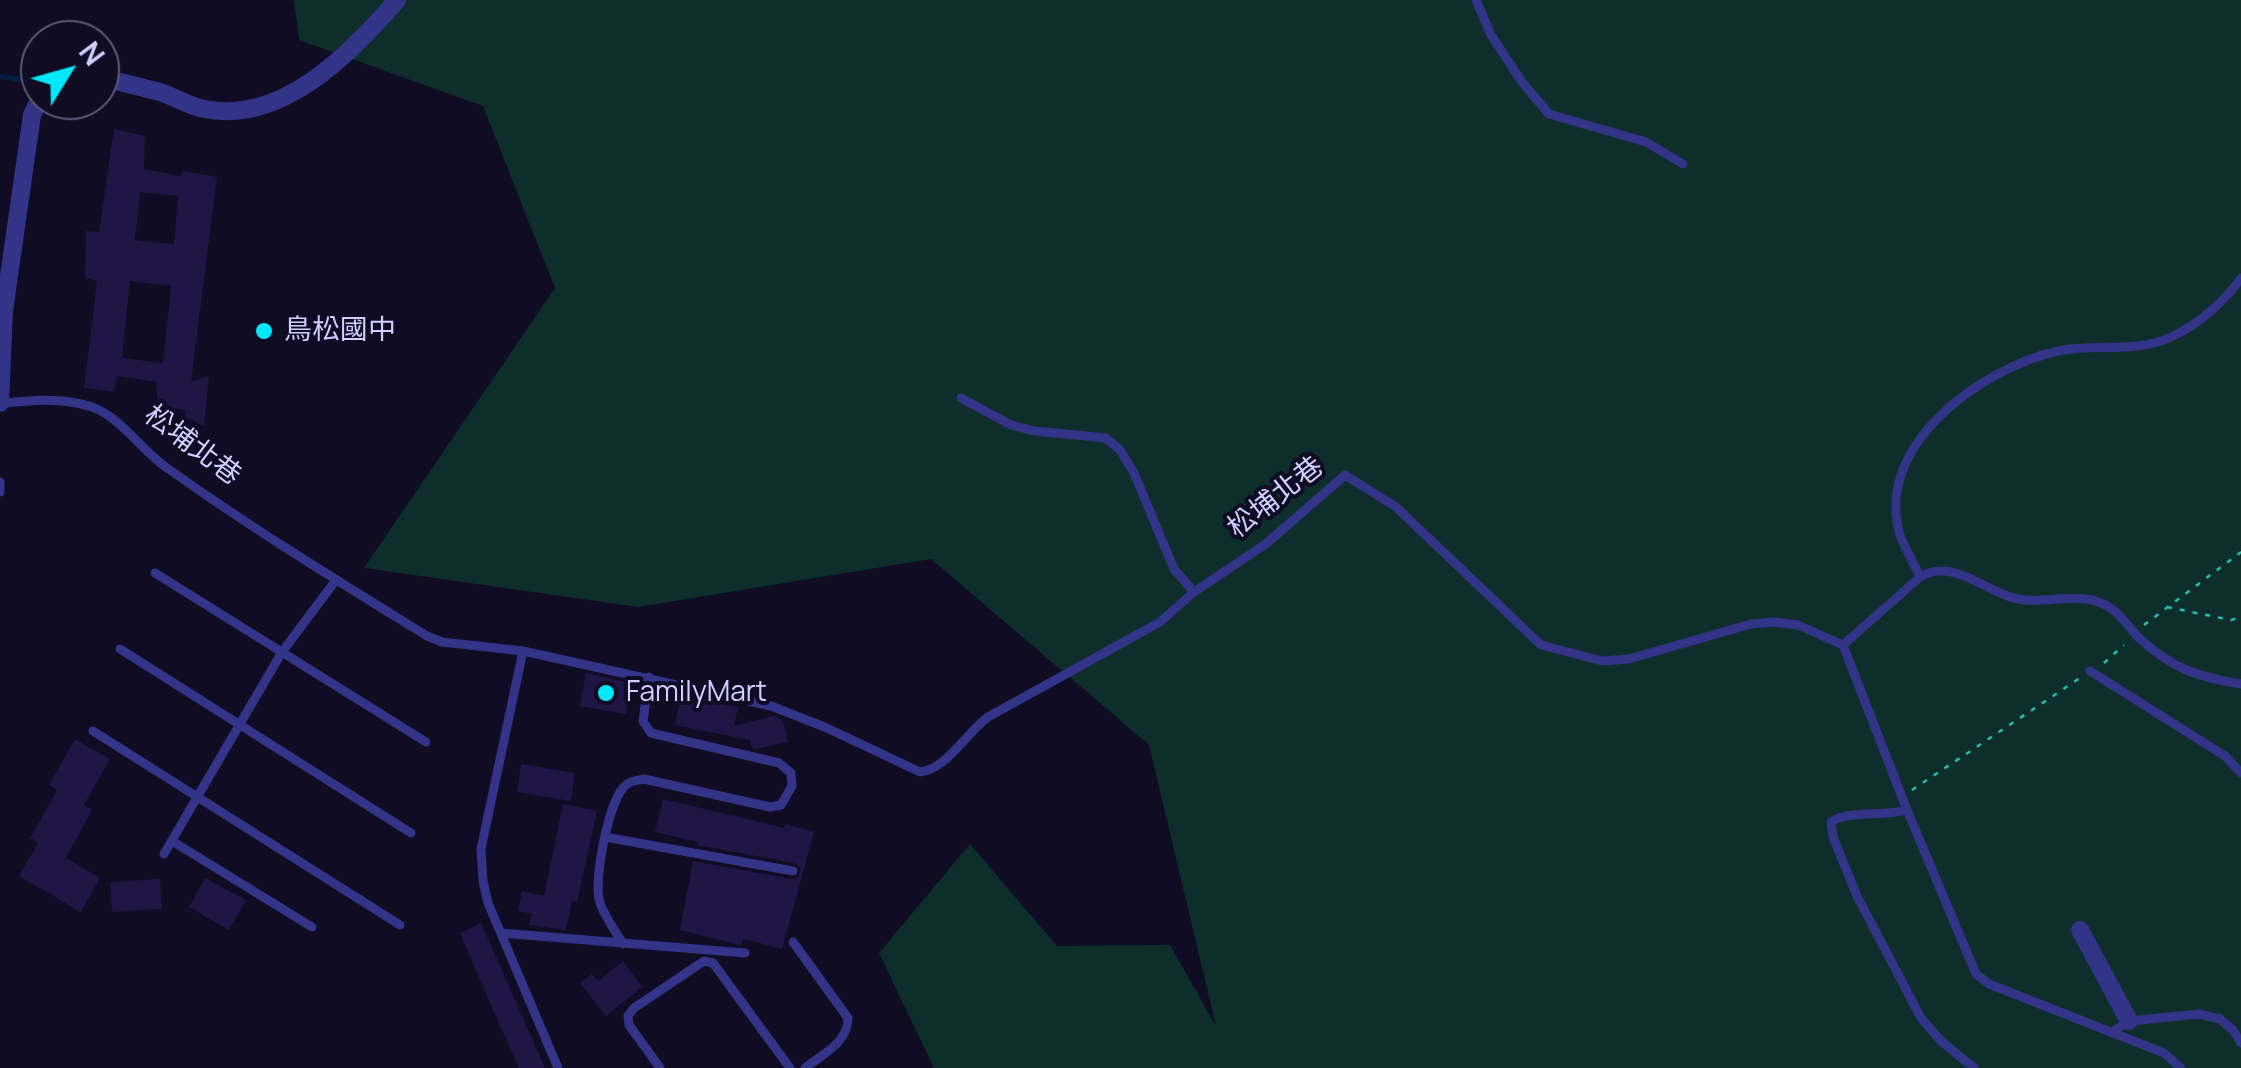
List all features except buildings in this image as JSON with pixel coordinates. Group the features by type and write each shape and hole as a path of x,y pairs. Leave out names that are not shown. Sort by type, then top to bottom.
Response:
{"street":[{"path":"120,82 204,109 244,109 286,95 332,67 362,41 396,0"},
{"name":"松埔北巷","path":"0,403 4,312 31,120"},
{"path":"2080,930 2129,1021"}],"lane":[{"path":"1476,0 1491,35 1549,114 1646,142 1683,164"},
{"path":"1920,577 1900,534 1897,496 1902,467 1921,438 1956,401 1988,378 2025,360 2062,350 2138,347 2171,337 2206,315 2230,294 2241,278"},
{"path":"961,398 1022,428 1106,438 1120,450 1134,473 1174,569 1194,592"},
{"name":"松埔北巷","path":"0,403 47,400 90,406 107,414 160,462 336,580 442,642 523,651 770,706 920,772 930,771 974,727 1160,622 1194,592 1267,544 1345,475 1396,507 1541,645 1602,660 1628,659 1751,624 1774,622 1798,625 1843,645"},
{"path":"0,482 0,492"},
{"path":"2181,1068 2164,1052 1989,984 1976,974 1843,645 1920,577 1948,570 2012,598 2053,602 2075,597 2110,608 2164,661 2202,677 2241,684"},
{"path":"155,572 426,742"},
{"path":"164,854 282,652 336,580"},
{"path":"120,649 411,834"},
{"path":"523,651 481,848 482,882 558,1068"},
{"path":"2090,671 2225,756 2241,773"},
{"path":"623,944 598,890 605,837 615,803 626,783 644,779 770,806 780,804 792,786 791,773 779,763 652,733 643,721 650,677"},
{"path":"93,731 400,925"},
{"path":"1907,810 1890,815 1840,816 1831,822 1832,837 1857,896 1921,1018 1941,1041 1974,1068"},
{"path":"605,837 792,870"},
{"path":"172,841 312,927"},
{"path":"500,933 745,953"},
{"path":"792,942 848,1018 842,1040 805,1068"},
{"path":"660,1068 629,1025 628,1016 704,960 713,963 790,1068"},
{"path":"2111,1032 2129,1021 2199,1014 2220,1019 2241,1043"}],"path":[{"path":"1903,796 2111,659 2165,607 2241,552"},
{"path":"2165,607 2231,620 2241,617"}],"green space":[{"path":"294,0 2241,0 2241,1068 934,1068 879,953 970,844 1057,946 1170,945 1216,1026 1149,745 931,559 638,607 364,568 555,288 483,106 299,40"}],"waterway":[{"path":"0,76 20,80"}],"place":[{"name":"鳥松國中","path":"264,331"},
{"name":"FamilyMart","path":"606,693"}]}
